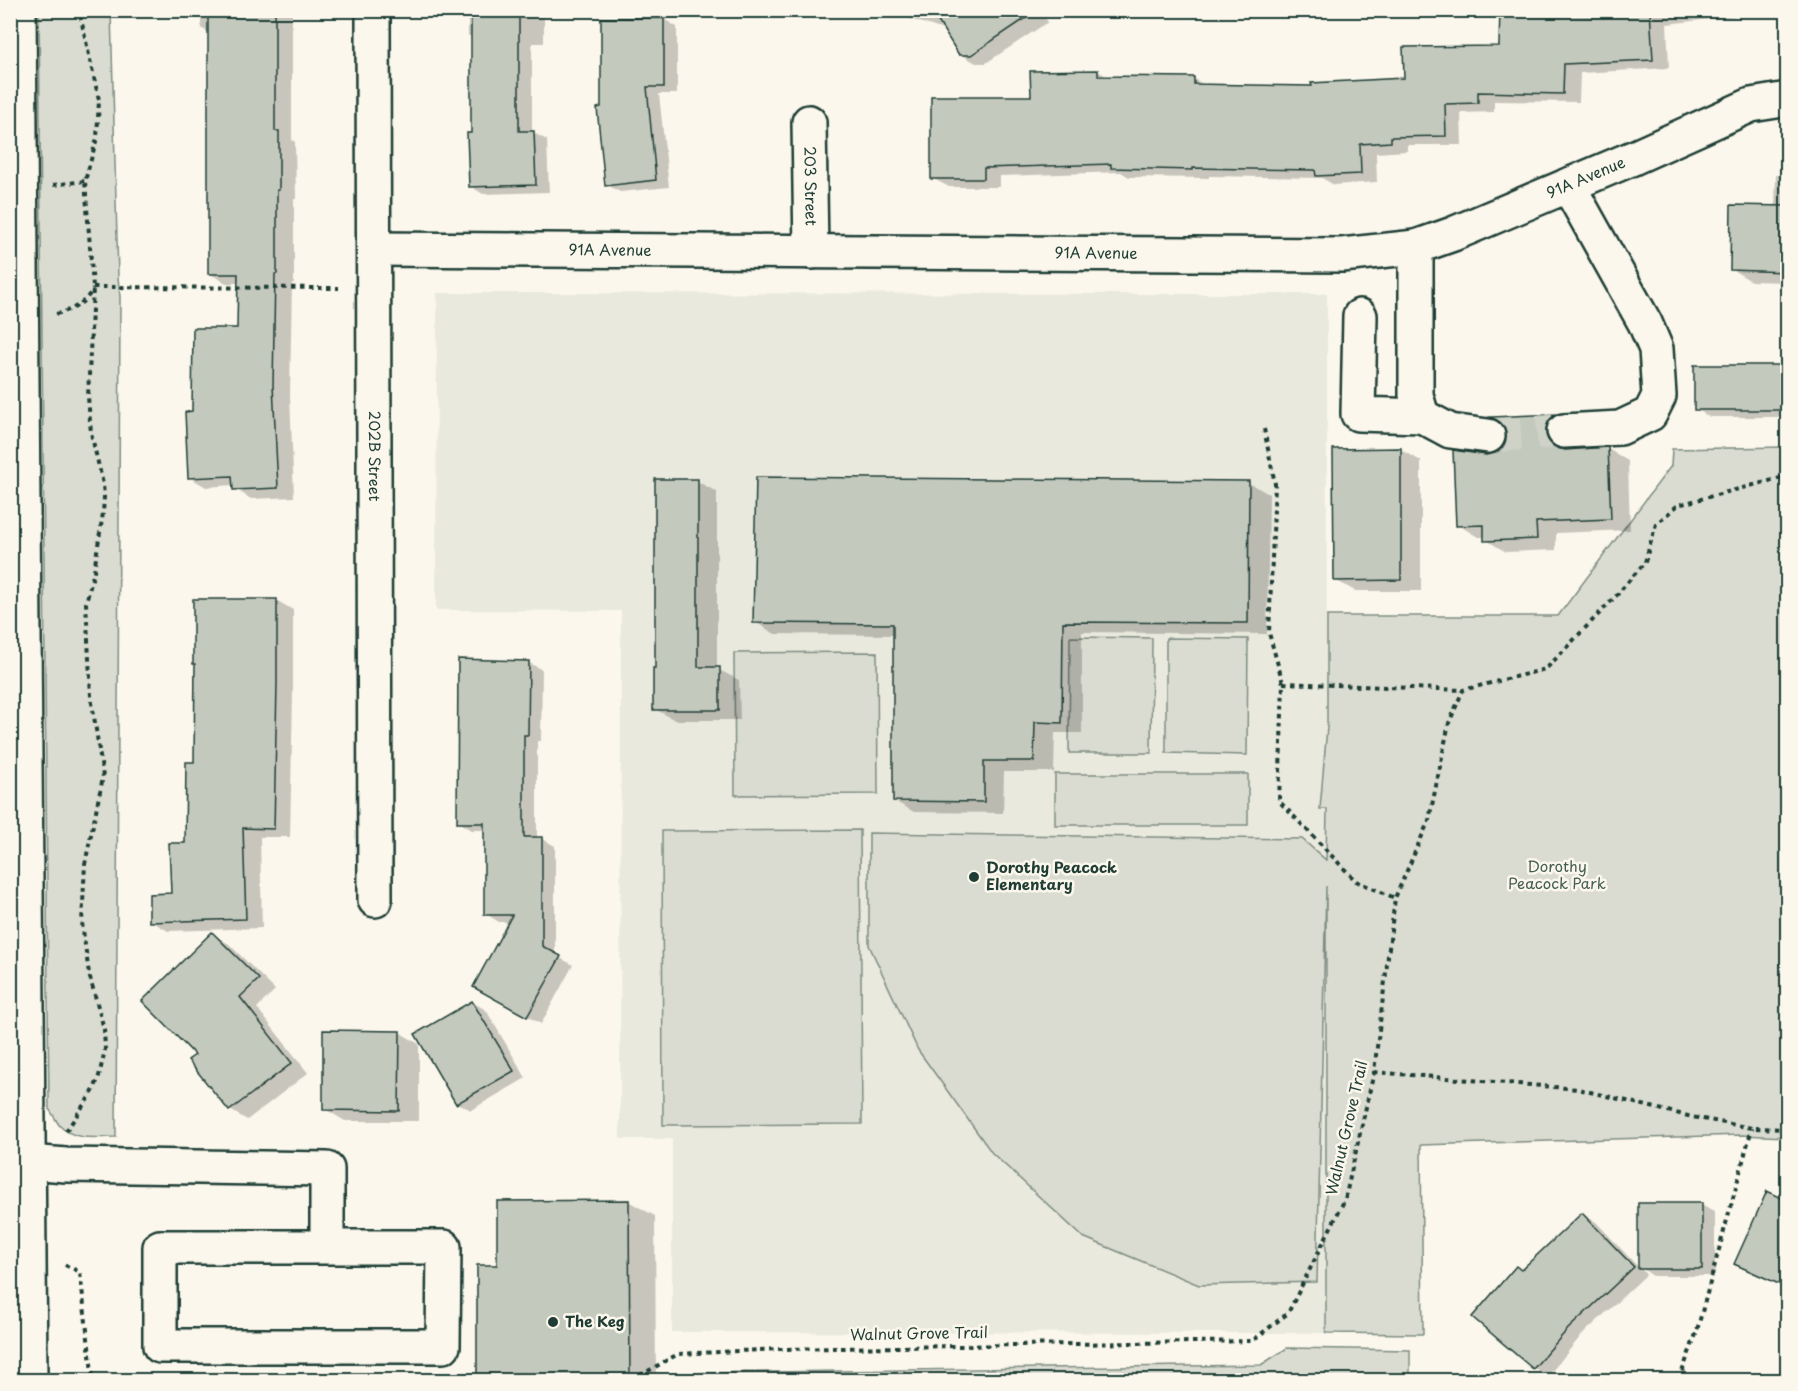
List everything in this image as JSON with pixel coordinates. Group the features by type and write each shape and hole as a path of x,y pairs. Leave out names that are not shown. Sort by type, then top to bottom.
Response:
{"street":[{"path":"19,10 16,249 30,1380"},
{"name":"202B Street","path":"373,10 375,900"},
{"name":"91A Avenue","path":"374,249 1342,255 1416,247 1453,234 1633,158 1750,105 1788,99"},
{"name":"203 Street","path":"809,122 811,252"},
{"path":"1564,430 1620,428 1650,414 1659,396 1656,350 1645,323 1568,185"},
{"path":"1416,247 1416,395 1422,416"},
{"path":"1360,316 1358,414 1422,416 1450,430 1488,436"},
{"path":"29,1162 66,1165 327,1169 327,1247"},
{"path":"160,1247 327,1247 444,1247 443,1346 160,1346 160,1247"}],"path":[{"path":"65,1131 94,1090 105,1050 104,1029 89,974 82,923 85,864 103,777 91,696 87,603 94,571 104,497 89,416 93,287 85,182 97,138 99,100 79,10"},
{"path":"51,185 85,182"},
{"path":"93,287 336,288"},
{"path":"54,314 70,311 87,299 93,287"},
{"path":"1264,429 1275,484 1269,633 1283,682 1279,801 1356,881 1395,898"},
{"path":"1283,682 1464,690 1546,669 1616,596 1645,562 1656,524 1678,505 1788,476"},
{"name":"Walnut Grove Trail","path":"632,1380 678,1354 792,1348 1252,1341 1288,1313 1345,1199 1374,1072 1395,898 1429,820 1449,723 1464,690"},
{"path":"1374,1072 1578,1089 1692,1117 1752,1128 1788,1129"},
{"path":"1679,1380 1702,1314 1752,1128"},
{"path":"64,1265 80,1272 93,1380"}],"shaded area":[{"name":"Dorothy Peacock Elementary","path":"437,293 1327,294 1326,1333 672,1332 672,1139 620,1139 621,611 436,610"}],"green space":[{"path":"39,11 111,11 120,297 116,1137 86,1137 72,1134 60,1126 49,1109"},
{"name":"Dorothy Peacock Park","path":"1787,447 1787,1137 1741,1135 1421,1145 1423,1334 1326,1333 1326,886 1317,1282 1199,1285 1083,1237 992,1153 918,1050 869,945 869,833 1302,839 1326,860 1327,809 1320,809 1327,727 1327,616 1558,616 1671,466 1672,449"},
{"path":"1070,637 1152,638 1151,753 1069,753"},
{"path":"1166,638 1248,639 1247,755 1166,753"},
{"path":"877,652 878,794 735,795 734,653"},
{"path":"1055,774 1248,774 1248,825 1055,825"},
{"path":"860,830 862,1124 663,1125 662,831"},
{"path":"1287,1348 1410,1350 1410,1380 690,1380 701,1373 1261,1365"}],"building":[{"path":"208,10 275,10 275,131 279,131 279,190 277,190 273,385 278,488 233,490 232,476 188,478 185,412 192,411 193,328 237,328 238,274 208,274"},
{"path":"471,10 519,10 519,131 534,131 536,185 469,187 467,133 471,133"},
{"path":"931,10 1038,10 971,55 959,55"},
{"path":"1500,10 1650,10 1653,60 1564,64 1563,94 1478,92 1478,103 1445,104 1446,136 1391,137 1391,142 1360,144 1361,174 1316,176 1315,170 1111,168 1111,164 984,168 984,179 931,179 931,96 1031,96 1030,71 1098,70 1098,76 1194,77 1194,84 1312,86 1311,83 1404,78 1403,47 1499,46"},
{"path":"601,18 664,18 664,87 647,87 656,180 605,186 597,108 601,107"},
{"path":"1731,205 1788,206 1788,272 1730,270"},
{"path":"1694,365 1788,365 1788,410 1694,410"},
{"path":"1557,414 1548,422 1545,431 1548,441 1555,447 1565,450 1608,447 1611,519 1536,522 1537,539 1484,541 1484,525 1456,526 1453,450 1486,455 1502,448 1506,439 1505,429 1500,422 1490,417"},
{"path":"1401,448 1401,580 1334,581 1333,449"},
{"path":"756,477 1249,481 1248,623 1063,622 1062,723 1035,722 1034,761 984,761 984,802 893,801 893,624 753,623"},
{"path":"655,479 698,479 698,667 720,667 720,710 653,710"},
{"path":"193,599 277,599 274,829 243,828 246,919 149,922 149,894 171,893 169,843 185,843 186,762 194,762"},
{"path":"458,659 529,661 528,735 524,735 524,837 542,837 542,946 561,956 527,1017 473,987 512,915 484,915 484,823 457,823"},
{"path":"212,932 259,979 240,997 292,1063 229,1111 188,1060 195,1055 142,1001"},
{"path":"472,1001 514,1071 456,1104 415,1034"},
{"path":"323,1030 400,1031 399,1111 323,1110"},
{"path":"1767,1191 1788,1201 1788,1288 1734,1264"},
{"name":"The Keg","path":"629,1200 630,1379 477,1380 477,1265 497,1265 497,1201"},
{"path":"1638,1203 1702,1203 1702,1269 1638,1269"},
{"path":"1582,1213 1634,1267 1568,1329 1533,1369 1472,1317 1516,1266 1521,1270"}],"tunnel":[{"path":"1488,436 1564,431"}],"place":[{"name":"Dorothy Peacock Elementary","path":"974,877"},
{"name":"The Keg","path":"553,1322"}]}
